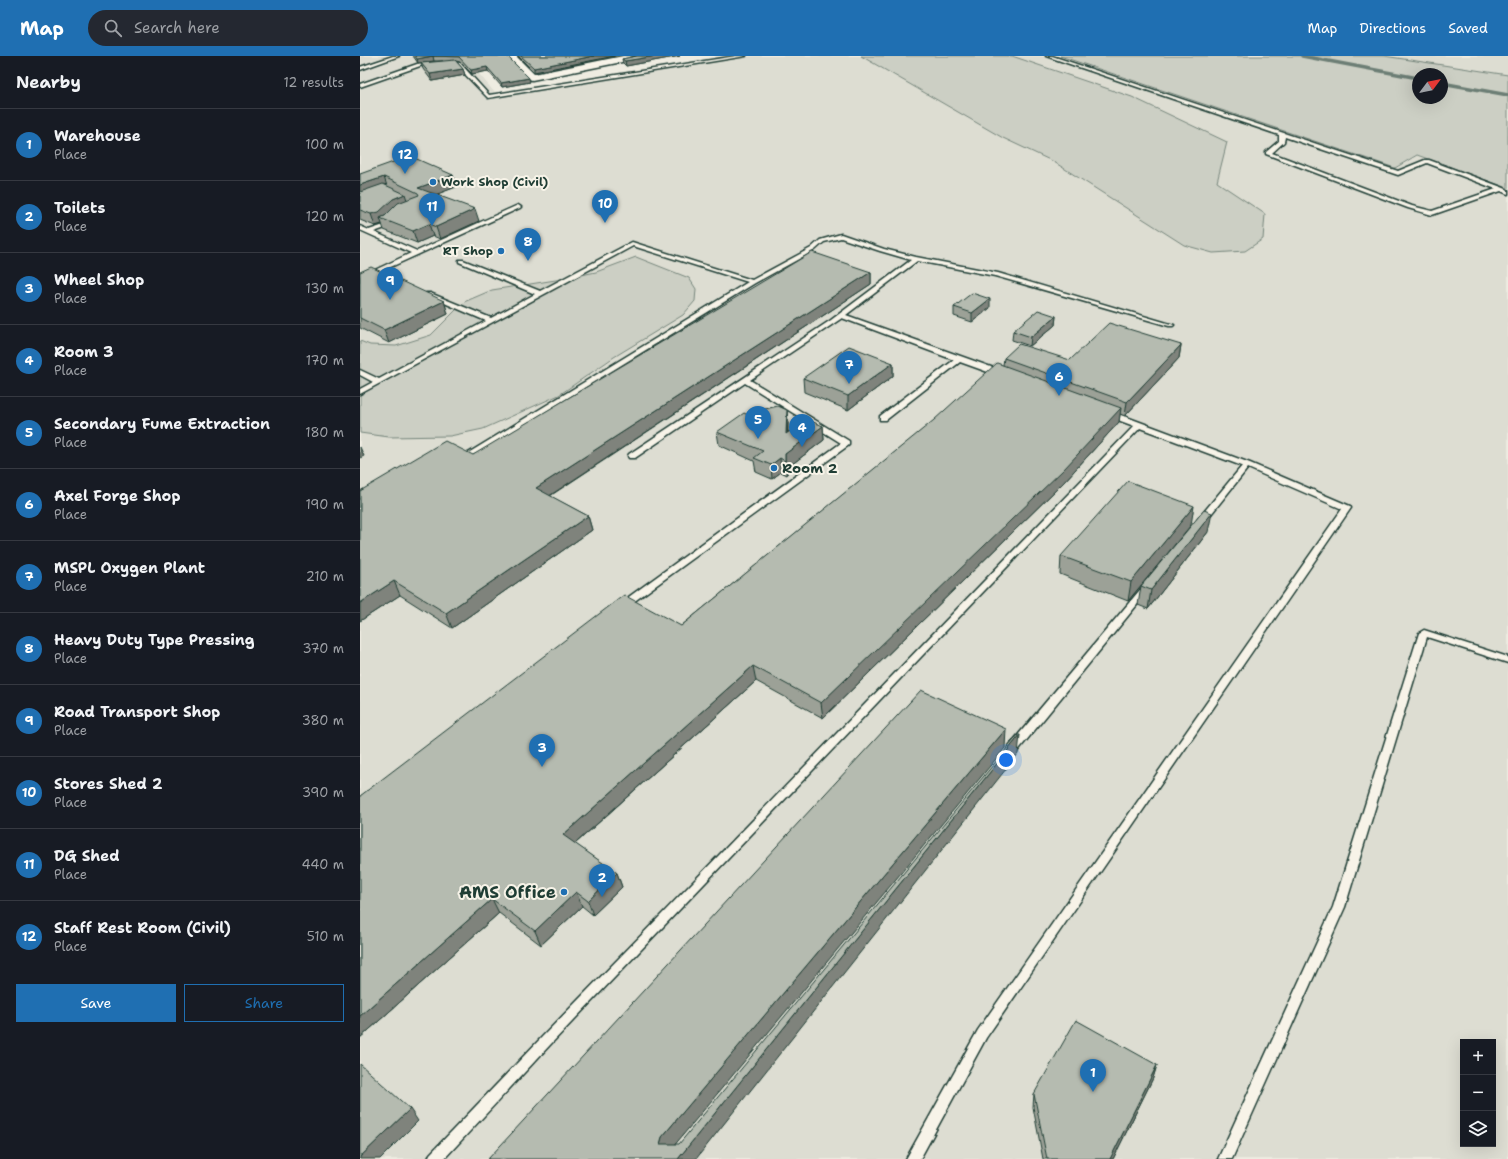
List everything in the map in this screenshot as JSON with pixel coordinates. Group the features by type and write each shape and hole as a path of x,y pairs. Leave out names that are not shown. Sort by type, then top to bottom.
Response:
{"street":[{"path":"523,56 513,58 532,77 616,58 637,56"}],"lane":[{"path":"360,69 397,56"},
{"path":"445,63 458,64 488,97 744,56"},
{"path":"1048,56 1398,173 1427,161 1505,190"},
{"path":"360,86 422,64 438,63"},
{"path":"1282,134 1282,141 1268,153 1410,207 1432,213 1505,190"},
{"path":"360,279 518,207"},
{"path":"368,232 386,226 399,213"},
{"path":"360,228 416,253"},
{"path":"468,456 753,282 813,249 822,241 841,236 882,250 916,259 996,274 1171,325"},
{"path":"360,392 632,244 753,282"},
{"path":"632,456 841,315 916,259"},
{"path":"461,260 541,294"},
{"path":"375,272 382,275"},
{"path":"419,290 492,321"},
{"path":"841,315 959,360 973,363 1011,377"},
{"path":"883,418 959,360"},
{"path":"360,372 379,382"},
{"path":"613,612 846,443 745,380"},
{"path":"913,1159 982,1034 1347,508 1247,465 1100,410"},
{"path":"435,1159 546,1041 1139,425"},
{"path":"1196,527 1247,465"},
{"path":"1008,754 1151,582"},
{"path":"1225,1159 1339,907 1424,633 1508,660"}],"shaded area":[{"path":"360,56 464,56 495,93 730,56 1060,56 1395,168 1417,155 1508,188 1508,1159 360,1159"},
{"path":"861,56 1012,56 1132,97 1227,142 1217,182 1265,214 1263,239 1245,251 1213,253 1184,245 1054,162 1003,138"},
{"path":"1060,56 1384,56 1508,75 1508,188 1417,155 1395,168"},
{"path":"1384,56 1508,56 1508,75 1393,58"},
{"path":"636,257 689,278 696,289 695,301 683,315 614,357 559,395 483,429 450,436 389,437 360,433 360,341 370,345 396,346 431,335 464,302 492,290 596,272"}],"building":[{"path":"415,56 433,56 417,59"},
{"path":"433,56 507,56 529,78 501,83 487,67 471,70 459,57"},
{"path":"521,56 594,56 534,68"},
{"path":"637,56 656,56 625,61 622,59"},
{"path":"455,60 463,69 430,74 421,63"},
{"path":"410,156 453,175 418,188 475,209 436,227 429,224 413,231 380,218 385,216 398,203 419,195 418,193 384,177 360,185 360,174"},
{"path":"383,184 405,194 393,199 379,212 371,214 360,210 360,192"},
{"path":"812,252 871,272 536,488 588,516 446,613 394,581 360,603 360,491 445,441 473,455"},
{"path":"371,267 444,301 384,330 360,318 360,272"},
{"path":"972,293 990,299 972,313 954,307"},
{"path":"1038,310 1056,316 1031,337 1013,331"},
{"path":"1109,323 1181,345 1127,402 1004,358 1019,344 1070,360"},
{"path":"849,346 893,363 848,396 803,378"},
{"path":"997,363 1121,408 1064,469 821,703 753,666 563,835 617,873 588,901 576,892 535,931 492,899 360,1016 360,796 624,595 681,626 934,420"},
{"path":"778,406 787,410 786,434 806,419 823,426 785,454 785,461 780,458 771,465 754,458 763,451 717,432 744,413 748,415 757,409 761,410"},
{"path":"1128,481 1194,506 1131,582 1061,556"},
{"path":"1204,510 1212,513 1151,590 1141,586"},
{"path":"921,690 1006,729 662,1137 660,1144 679,1144 1018,735 1020,735 678,1159 488,1159"},
{"path":"1076,1020 1157,1065 1110,1159 1047,1159 1034,1094"},
{"path":"360,1064 410,1109 360,1157"}],"waterway":[{"path":"1302,56 1412,77"},
{"path":"1448,84 1508,95"}],"place":[{"name":"Staff Rest Room (Civil)","path":"405,174"},
{"name":"Work Shop (Civil)","path":"433,182"},
{"name":"Stores Shed 2","path":"605,223"},
{"name":"DG Shed","path":"432,226"},
{"name":"RT Shop","path":"501,251"},
{"name":"Heavy Duty Type Pressing","path":"528,261"},
{"name":"Road Transport Shop","path":"390,300"},
{"name":"MSPL Oxygen Plant","path":"849,384"},
{"name":"Axel Forge Shop","path":"1059,396"},
{"name":"Secondary Fume Extraction","path":"758,439"},
{"name":"Room 3","path":"802,447"},
{"name":"Room 2","path":"774,468"},
{"name":"Wheel Shop","path":"542,767"},
{"name":"AMS Office","path":"564,892"},
{"name":"Toilets","path":"602,897"},
{"name":"Warehouse","path":"1093,1092"}]}
